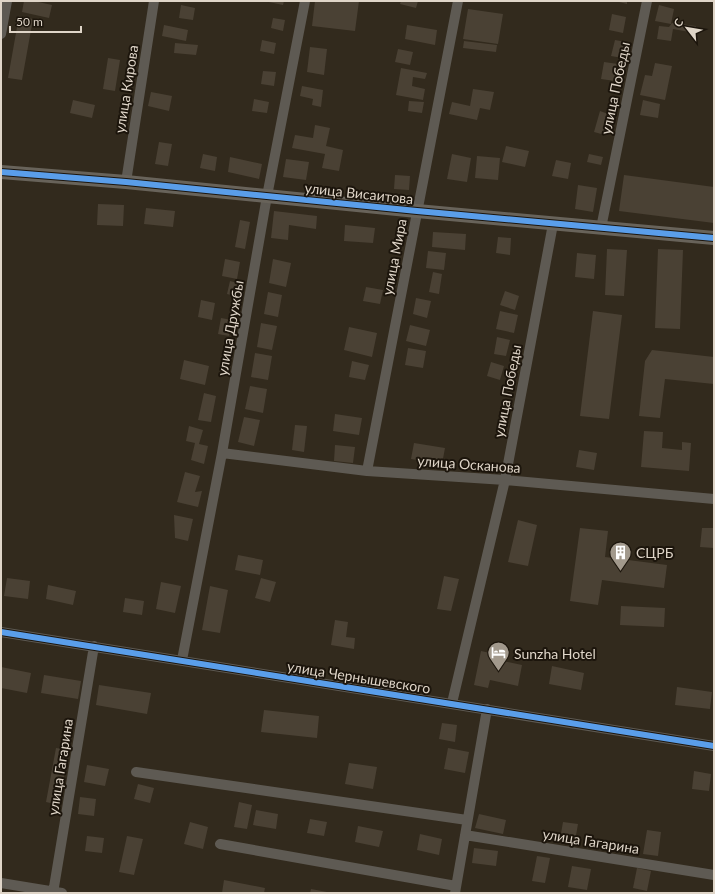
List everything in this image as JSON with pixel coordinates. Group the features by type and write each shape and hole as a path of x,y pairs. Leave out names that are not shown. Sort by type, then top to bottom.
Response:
{"street":[{"path":"1,34 7,1"},
{"name":"улица Кирова","path":"126,182 154,1"},
{"name":"улица Дружбы","path":"182,660 222,454 267,196 305,1"},
{"name":"улица Мира","path":"367,471 458,1"},
{"name":"улица Победы","path":"601,228 647,1"},
{"name":"улица Висаитова","path":"1,172 126,182 552,224 714,238"},
{"name":"улица Победы","path":"452,704 505,480 552,224"},
{"name":"улица Осканова","path":"222,454 367,471 505,480 714,500"},
{"name":"улица Чернышевского","path":"1,632 714,746"},
{"name":"улица Гагарина","path":"56,892 94,646"},
{"path":"220,844 456,889 464,835 487,709"},
{"path":"136,772 467,820"},
{"name":"улица Гагарина","path":"464,835 714,875"},
{"path":"1,883 56,892"}],"building":[{"path":"24,1 34,1 52,5 49,18 22,12"},
{"path":"264,1 284,1 283,5"},
{"path":"315,1 359,1 355,31 312,26"},
{"path":"401,1 418,1 416,8 400,4"},
{"path":"615,1 627,1 627,4"},
{"path":"181,5 195,8 193,20 179,18"},
{"path":"659,5 674,9 671,24 655,21"},
{"path":"468,9 503,14 498,44 463,39"},
{"path":"612,14 626,17 623,33 609,30"},
{"path":"19,16 33,19 22,80 8,78"},
{"path":"273,18 285,20 283,31 271,28"},
{"path":"672,23 696,26 695,33 673,29 671,41 657,39 659,26 669,27"},
{"path":"164,25 188,30 186,41 162,36"},
{"path":"407,25 437,30 435,45 405,39"},
{"path":"262,40 276,43 274,54 260,51"},
{"path":"615,40 631,43 628,59 611,56"},
{"path":"464,41 497,45 496,52 463,48"},
{"path":"175,43 198,45 196,55 174,53"},
{"path":"310,47 327,49 324,75 307,72"},
{"path":"398,49 413,52 410,65 395,62"},
{"path":"108,58 120,60 115,91 103,89"},
{"path":"604,62 618,64 615,81 601,79"},
{"path":"655,63 672,66 665,100 640,95 645,75 652,76"},
{"path":"401,68 427,73 425,79 413,77 412,86 425,89 423,100 396,95"},
{"path":"263,71 276,72 274,86 261,84"},
{"path":"302,86 323,90 321,107 312,105 313,99 300,96"},
{"path":"473,89 494,92 490,110 480,108 477,120 449,114 452,102 470,106"},
{"path":"151,92 172,96 169,111 148,106"},
{"path":"254,99 269,102 267,113 252,111"},
{"path":"73,100 95,105 92,118 70,113"},
{"path":"643,100 660,104 658,118 640,115"},
{"path":"409,101 424,102 422,113 408,111"},
{"path":"600,111 611,115 605,135 594,132"},
{"path":"315,125 330,128 326,146 343,150 339,171 322,168 325,154 292,148 295,135 313,138"},
{"path":"159,142 172,144 168,166 155,164"},
{"path":"506,146 529,151 525,167 502,162"},
{"path":"203,154 217,157 215,171 200,168"},
{"path":"452,154 471,158 467,182 447,179"},
{"path":"589,154 603,157 601,165 587,162"},
{"path":"477,156 500,158 498,180 475,178"},
{"path":"230,157 262,164 259,179 228,172"},
{"path":"286,159 309,162 306,180 283,177"},
{"path":"556,160 571,163 568,179 552,176"},
{"path":"395,175 410,176 409,190 394,189"},
{"path":"624,175 714,187 714,223 619,211"},
{"path":"578,185 597,188 593,212 575,209"},
{"path":"98,204 124,205 123,226 97,225"},
{"path":"146,208 175,211 173,227 144,224"},
{"path":"274,211 317,216 316,229 289,225 288,240 271,238"},
{"path":"240,220 250,222 245,249 235,247"},
{"path":"345,225 375,228 373,243 344,241"},
{"path":"433,232 466,234 465,250 432,247"},
{"path":"498,237 511,238 510,255 496,253"},
{"path":"607,249 627,250 624,296 605,295"},
{"path":"658,249 683,250 680,329 655,328"},
{"path":"428,251 446,253 444,270 426,268"},
{"path":"577,253 596,255 594,279 575,277"},
{"path":"225,259 240,262 237,279 222,276"},
{"path":"273,259 291,263 286,287 269,283"},
{"path":"433,272 442,274 439,294 429,292"},
{"path":"230,281 238,283 235,296 227,294"},
{"path":"366,287 383,290 380,304 363,301"},
{"path":"505,291 519,296 515,310 500,305"},
{"path":"268,292 282,295 278,317 264,314"},
{"path":"416,298 431,301 427,318 413,314"},
{"path":"201,300 215,303 212,320 198,317"},
{"path":"500,311 518,315 514,333 496,329"},
{"path":"593,311 622,315 609,419 580,416"},
{"path":"221,318 232,320 229,336 218,334"},
{"path":"261,323 277,326 272,350 257,347"},
{"path":"410,325 430,330 426,346 406,341"},
{"path":"349,327 377,333 372,357 344,350"},
{"path":"497,337 510,340 506,356 494,354"},
{"path":"408,348 426,351 423,368 405,365"},
{"path":"652,350 714,357 714,384 665,379 660,418 639,416 645,361"},
{"path":"255,353 272,356 268,380 251,377"},
{"path":"184,360 209,366 205,385 180,379"},
{"path":"352,361 369,365 365,380 349,377"},
{"path":"491,362 504,366 500,380 487,376"},
{"path":"250,386 267,389 263,413 245,409"},
{"path":"204,393 216,396 211,422 198,420"},
{"path":"335,414 362,418 359,435 333,431"},
{"path":"244,417 260,420 254,446 238,442"},
{"path":"295,425 307,426 304,452 292,450"},
{"path":"189,426 203,430 199,444 208,446 204,464 191,460 195,443 186,441"},
{"path":"644,431 663,432 662,448 682,450 682,442 691,443 689,471 641,467"},
{"path":"414,443 445,448 442,464 411,459"},
{"path":"335,445 355,447 353,463 334,461"},
{"path":"579,450 597,453 594,470 576,467"},
{"path":"185,472 200,476 195,492 202,491 198,507 177,502"},
{"path":"174,515 193,519 188,541 175,538"},
{"path":"518,520 537,525 528,566 508,562"},
{"name":"СЦРБ","path":"580,528 608,531 605,557 667,565 664,588 602,580 598,605 570,601"},
{"path":"702,528 714,528 714,548 700,547"},
{"path":"238,555 263,560 260,575 235,570"},
{"path":"444,576 459,579 451,611 437,609"},
{"path":"7,578 30,581 28,599 4,596"},
{"path":"261,578 276,582 270,602 255,598"},
{"path":"161,582 181,586 175,613 156,609"},
{"path":"48,585 76,591 73,605 46,599"},
{"path":"210,586 228,590 220,633 202,630"},
{"path":"125,598 144,601 142,615 123,612"},
{"path":"621,606 665,608 664,627 620,625"},
{"path":"335,620 348,622 346,637 355,638 354,649 331,645"},
{"name":"Sunzha Hotel","path":"481,651 495,654 494,659 522,665 518,686 490,680 488,688 474,685"},
{"path":"552,666 584,673 581,690 549,684"},
{"path":"1,667 31,673 27,693 1,688"},
{"path":"44,675 81,681 78,699 41,693"},
{"path":"99,685 151,693 147,714 96,705"},
{"path":"677,687 712,692 710,709 675,705"},
{"path":"264,710 319,716 317,738 261,732"},
{"path":"442,723 457,725 455,742 439,739"},
{"path":"56,748 69,750 59,805 46,802"},
{"path":"448,748 469,752 465,773 444,769"},
{"path":"349,763 377,767 373,789 345,784"},
{"path":"87,765 109,769 105,786 84,782"},
{"path":"694,771 711,774 709,791 692,789"},
{"path":"138,784 154,788 150,803 134,799"},
{"path":"80,797 96,799 94,816 78,814"},
{"path":"239,802 252,805 247,829 234,827"},
{"path":"256,810 278,814 276,829 253,825"},
{"path":"479,814 506,820 503,834 475,828"},
{"path":"310,819 327,822 324,836 307,833"},
{"path":"190,822 208,827 203,849 184,844"},
{"path":"563,822 578,824 575,841 560,839"},
{"path":"358,826 383,831 379,847 355,842"},
{"path":"647,830 661,832 658,856 643,854"},
{"path":"420,834 442,839 439,855 417,850"},
{"path":"87,836 104,838 102,853 85,851"},
{"path":"127,836 143,839 134,875 119,872"},
{"path":"474,848 498,851 496,866 472,863"},
{"path":"537,856 550,858 545,883 532,881"},
{"path":"572,866 591,869 587,890 568,887"},
{"path":"637,868 651,871 647,891 633,888"},
{"path":"224,880 265,888 264,893 222,893"},
{"path":"311,889 327,892 327,893 310,893"}],"cycle path":[{"path":"1,172 126,182 417,211 714,238"},
{"path":"1,632 714,746"}],"place":[{"name":"СЦРБ","path":"620,572"},
{"name":"Sunzha Hotel","path":"499,672"}]}
